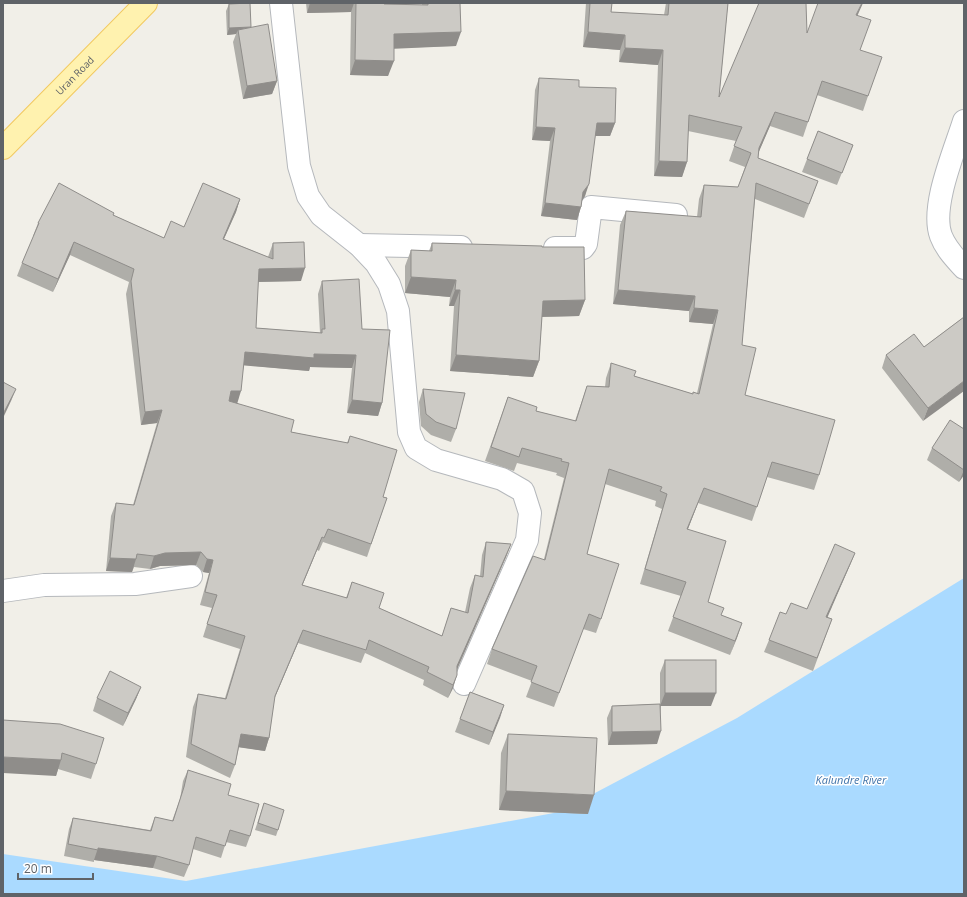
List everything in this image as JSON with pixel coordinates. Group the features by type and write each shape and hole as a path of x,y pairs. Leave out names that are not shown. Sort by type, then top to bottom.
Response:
{"main road":[{"name":"Uran Road","path":"3,148 146,3"}],"street":[{"path":"281,3 299,166 308,196 321,216 359,245 376,263 386,279 396,304 409,432 416,448 436,460 502,479 523,491 530,513 527,540 464,684"},
{"path":"964,121 941,192 939,213 940,235 949,252 964,268"},
{"path":"533,248 584,248 586,244 590,207 594,206 676,215"},
{"path":"359,245 477,247"},
{"path":"405,388 428,390"},
{"path":"3,591 44,585 135,584 191,576"}],"water":[{"name":"Kalundre River","path":"964,578 964,894 3,894 3,854 186,881 559,812 737,718"}],"building":[{"path":"250,3 251,27 229,28 229,4"},
{"path":"356,3 428,5 428,3 460,3 461,32 394,34 394,61 355,60"},
{"path":"590,3 612,3 611,12 668,15 669,3 728,3 719,97 759,3 806,3 807,33 818,3 862,3 856,15 871,20 860,50 882,57 868,96 822,81 808,122 775,112 759,148 758,158 818,181 809,204 756,183 742,345 756,348 745,395 835,420 819,475 772,462 757,507 704,488 687,529 726,541 708,602 724,608 721,615 742,623 735,641 673,617 686,582 645,569 667,494 660,491 662,487 609,469 587,554 619,564 601,619 589,614 559,693 531,682 537,666 492,649 533,556 545,560 569,463 561,461 562,459 522,448 519,457 491,447 508,397 537,407 536,411 576,421 587,386 609,387 611,363 636,371 634,376 693,394 693,392 699,394 718,310 694,308 695,296 618,290 626,211 701,217 704,185 738,187 751,153 734,146 742,127 689,115 687,162 659,161 663,50 625,48 625,35 588,32"},
{"path":"268,24 277,81 247,86 238,30"},
{"path":"539,78 579,80 579,87 616,88 615,123 597,123 589,184 583,192 581,207 545,203 555,128 536,127"},
{"path":"818,131 853,145 842,173 807,159"},
{"path":"59,183 114,213 113,215 164,238 171,221 184,227 203,183 240,199 223,239 273,259 273,243 304,242 305,268 259,269 256,328 322,333 322,329 325,329 322,281 359,279 362,329 390,330 382,403 352,400 356,355 314,354 314,358 245,352 241,391 231,391 229,401 294,420 291,432 348,443 350,436 397,450 383,497 387,498 371,544 328,529 324,538 322,537 302,585 347,598 352,582 384,593 379,608 442,636 451,608 468,613 475,575 483,577 486,542 511,544 457,666 457,675 453,685 427,672 429,667 369,640 366,650 303,630 275,696 269,738 241,734 235,765 191,744 198,694 226,699 245,636 207,624 217,595 205,592 213,560 207,559 201,552 165,553 154,556 137,554 136,559 110,558 116,503 134,505 162,410 145,412 131,281 134,269 74,242 58,279 22,263 38,223"},
{"path":"432,243 584,247 585,300 543,301 539,361 456,355 460,290 455,290 456,280 411,277 411,250 432,251"},
{"path":"964,317 964,381 928,408 886,355 914,334 924,347"},
{"path":"3,382 16,389 3,414"},
{"path":"423,389 465,393 456,429 436,422 426,414"},
{"path":"950,420 964,429 964,470 932,448"},
{"path":"835,544 855,553 826,617 832,619 817,658 769,640 780,612 786,614 791,603 807,609"},
{"path":"665,660 716,660 716,693 665,693"},
{"path":"110,671 141,687 128,713 97,698"},
{"path":"470,692 504,705 493,732 460,719"},
{"path":"660,704 661,731 612,732 612,706"},
{"path":"3,720 60,724 104,738 96,764 62,753 61,760 3,757"},
{"path":"508,734 597,738 594,795 506,791"},
{"path":"188,770 231,784 228,795 259,804 250,836 230,830 225,846 196,837 189,865 157,856 98,848 98,850 68,844 73,818 151,831 155,817 173,821"},
{"path":"264,803 284,810 278,830 258,823"}]}
